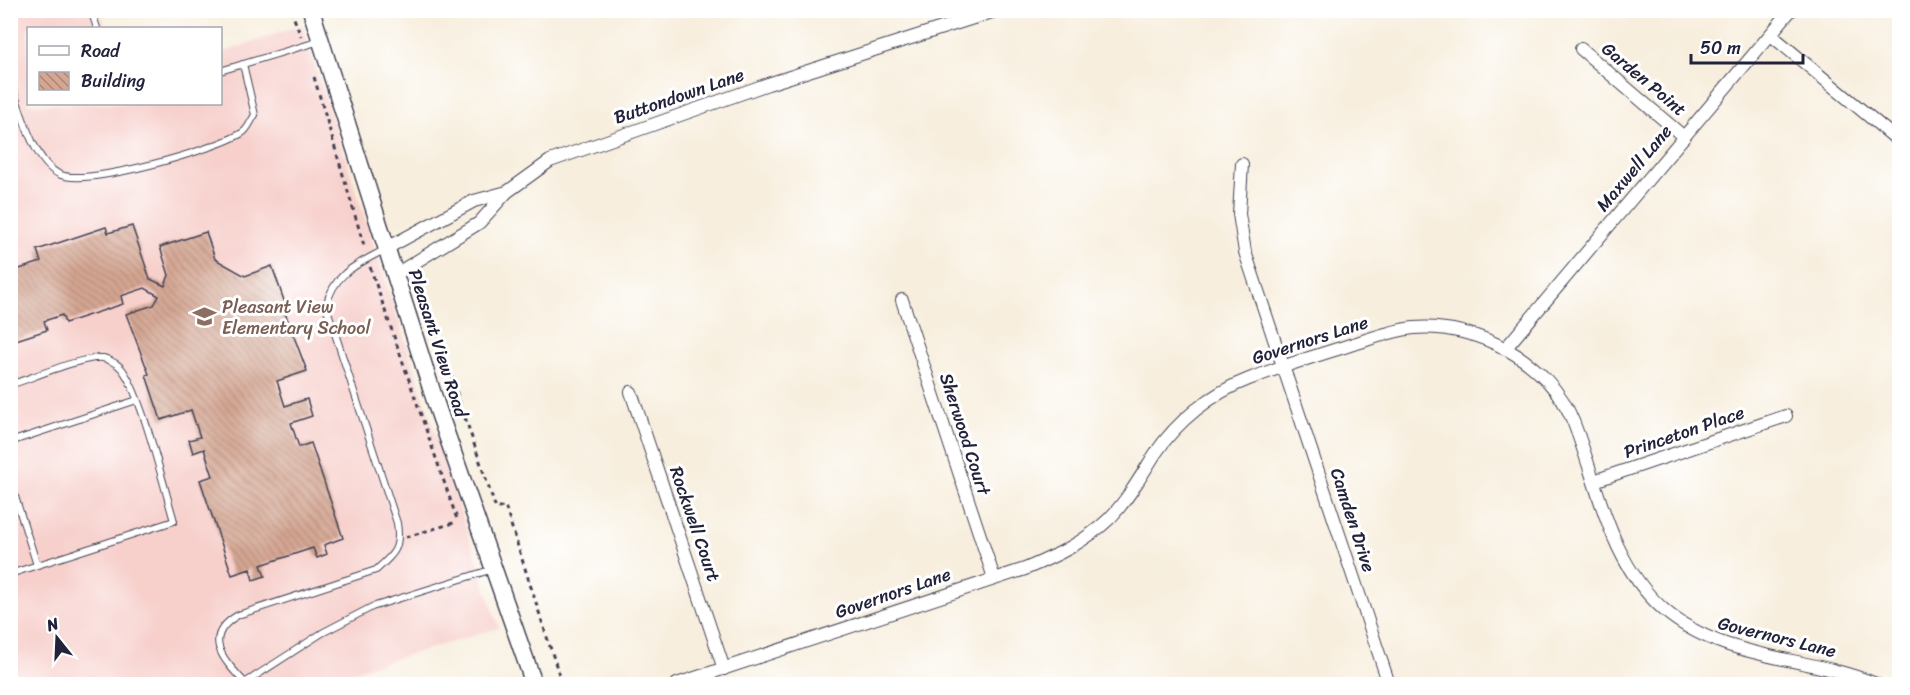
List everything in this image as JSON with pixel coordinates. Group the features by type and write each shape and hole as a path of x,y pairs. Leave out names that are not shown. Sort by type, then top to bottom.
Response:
{"main road":[{"name":"Pleasant View Road","path":"311,10 437,407 534,684"}],"street":[{"name":"Buttondown Lane","path":"387,248 474,201 507,192 550,161 768,84 998,10"},
{"name":"Maxwell Lane","path":"1505,349 1791,10"},
{"path":"1771,35 1899,142"},
{"name":"Garden Point","path":"1581,50 1684,137"},
{"name":"Camden Drive","path":"1242,164 1239,214 1241,233 1389,684"},
{"path":"396,274 478,223 507,192"},
{"name":"Sherwood Court","path":"902,300 994,578"},
{"name":"Governors Lane","path":"677,684 1060,554 1091,535 1112,516 1156,452 1185,419 1216,396 1246,380 1283,366 1396,331 1416,328 1461,332 1505,349 1533,366 1562,401 1572,418 1616,545 1644,589 1680,623 1726,645 1851,674 1876,684"},
{"name":"Rockwell Court","path":"630,392 724,669"},
{"name":"Princeton Place","path":"1594,481 1786,416"}],"lane":[{"path":"91,10 97,27"},
{"path":"222,70 321,40"},
{"path":"10,81 40,158 60,175 82,178 188,154 244,132 255,115 243,64"},
{"path":"387,248 340,277 331,288 326,306 397,523 400,539 394,554 376,570 238,615 225,622 218,632 218,643 224,660 243,684 322,633 372,607 494,569"},
{"path":"10,385 88,360 104,358 119,365 129,379 137,400 174,521 10,574"},
{"path":"10,442 137,400"},
{"path":"10,481 38,565"}],"path":[{"path":"419,281 496,509 505,506 562,684"},
{"path":"400,539 458,522"}],"shaded area":[{"name":"Pleasant View Elementary School","path":"10,11 100,11 106,27 27,27 27,105 222,105 222,53 302,25 499,628 337,676 339,684 11,684 11,563 20,559 10,531"}],"building":[{"path":"132,226 150,279 165,286 169,275 160,247 206,232 215,259 245,276 272,266 288,312 285,313 307,371 277,381 285,406 307,399 312,416 291,423 299,447 311,443 343,538 324,545 327,554 317,558 313,548 261,565 265,576 253,580 250,569 232,575 200,480 213,476 204,449 193,453 189,440 200,437 191,410 161,420 146,375 149,374 126,314 154,305 159,296 145,288 121,296 123,304 65,323 62,315 44,321 47,330 10,342 10,272 41,262 37,250 106,227 108,233"}],"place":[{"name":"Pleasant View Elementary School","path":"204,317"}]}
